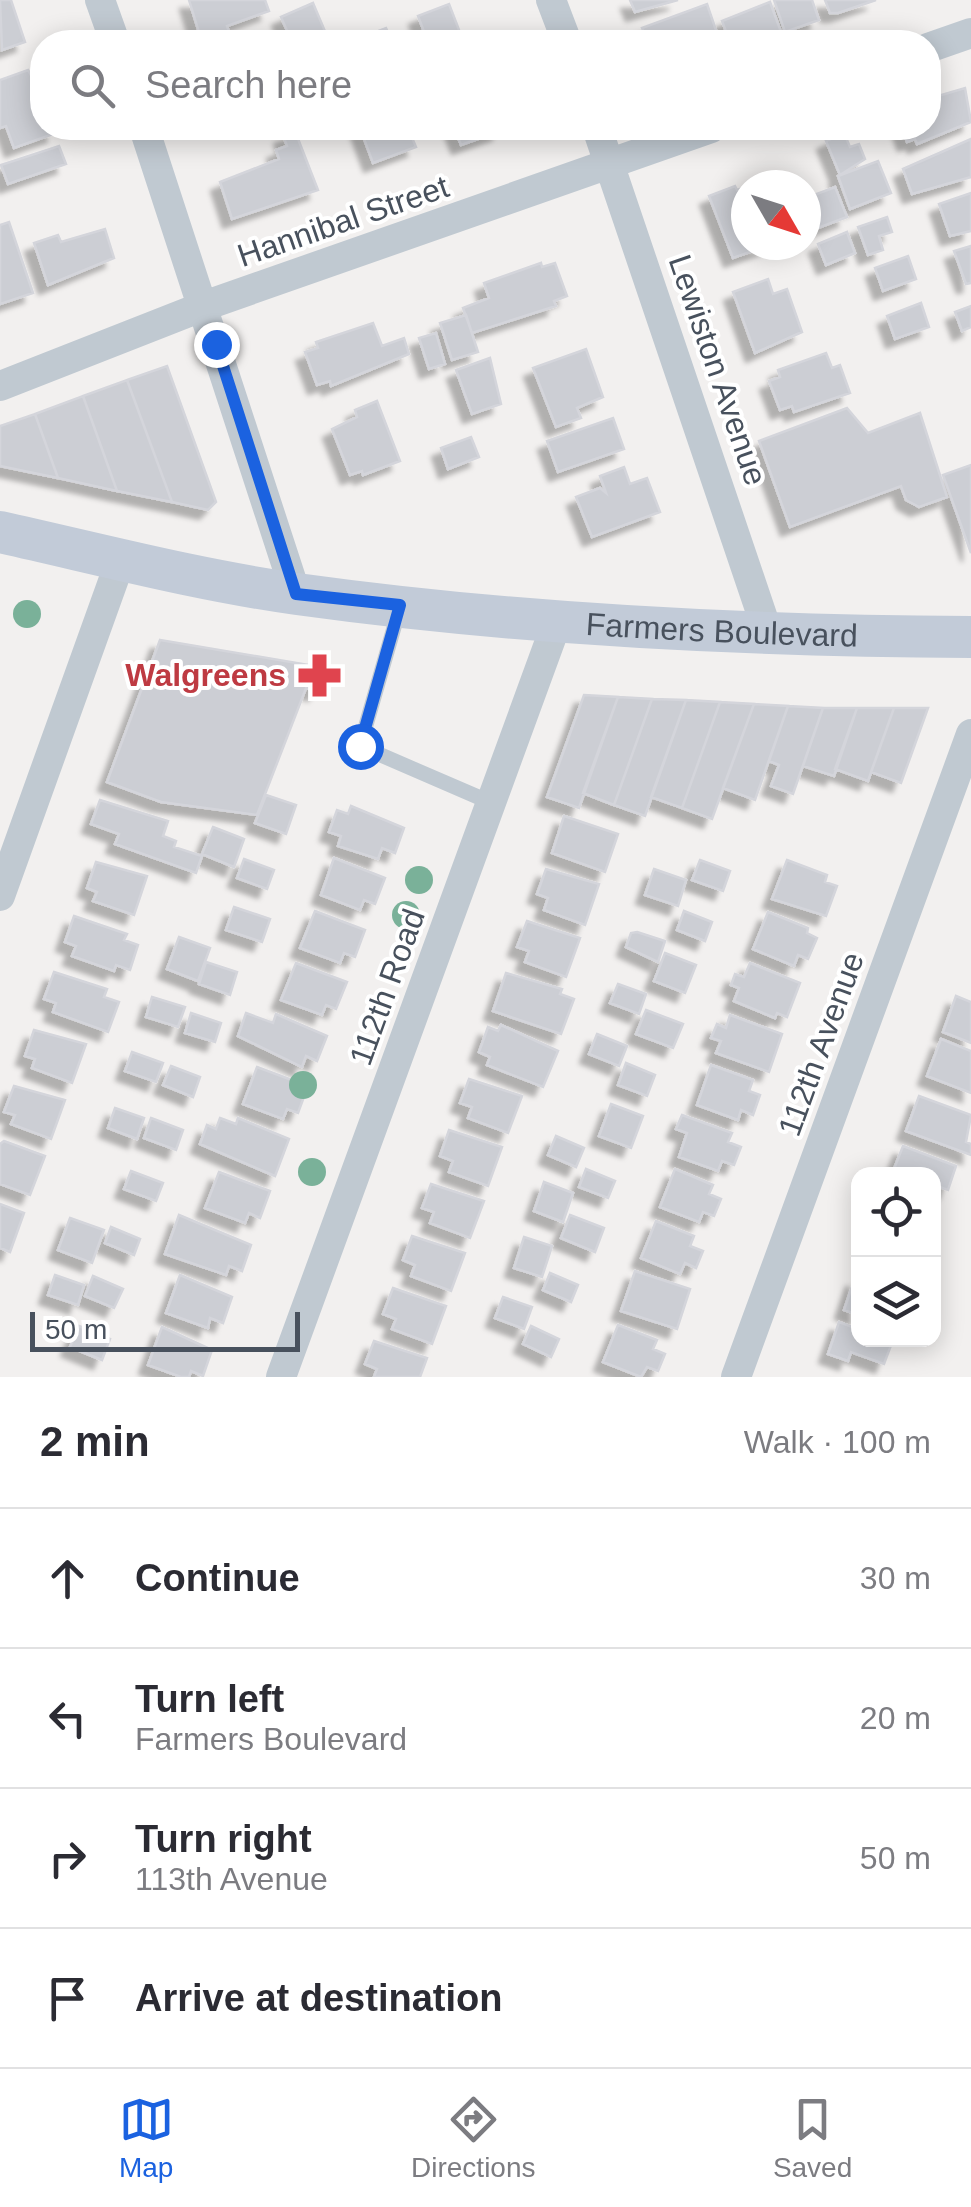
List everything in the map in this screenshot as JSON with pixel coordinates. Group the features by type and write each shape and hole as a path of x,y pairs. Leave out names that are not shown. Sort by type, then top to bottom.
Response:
{"main road":[{"name":"Farmers Boulevard","path":"0,532 120,562 296,594 558,622 769,636 971,637"}],"street":[{"path":"100,0 111,30"},
{"path":"552,0 563,30"},
{"path":"941,43 971,33"},
{"path":"148,140 296,594"},
{"name":"Lewiston Avenue","path":"601,140 769,636"},
{"name":"Hannibal Street","path":"0,386 204,306 677,140"},
{"path":"0,896 120,562"},
{"name":"112th Road","path":"281,1377 558,622"},
{"name":"112th Avenue","path":"736,1377 971,734"}],"lane":[{"path":"400,605 360,746 492,803"}],"building":[{"path":"0,0 11,0 25,42 2,50"},
{"path":"189,0 265,0 269,11 227,26 228,30 198,30"},
{"path":"630,0 678,0 635,12"},
{"path":"774,0 812,0 819,20 784,30"},
{"path":"825,0 876,0 830,13"},
{"path":"770,2 780,30 725,30 722,21"},
{"path":"313,3 324,30 287,30 281,17"},
{"path":"449,4 459,30 423,30 418,16"},
{"path":"707,4 716,30 643,30"},
{"path":"28,70 30,140 36,140 14,148 6,126 0,128 0,80"},
{"path":"965,88 971,122 941,134 941,95"},
{"path":"971,139 971,177 912,194 903,169"},
{"path":"285,140 299,140 318,190 232,219 220,182 279,159 276,150 287,146"},
{"path":"364,140 413,140 416,147 373,163"},
{"path":"847,140 850,147 859,144 865,159 840,175 826,141"},
{"path":"59,146 66,164 8,184 1,165"},
{"path":"878,161 891,193 850,209 838,176"},
{"path":"835,187 847,217 821,227 821,192"},
{"path":"731,188 731,253 709,196"},
{"path":"971,193 971,231 950,236 939,204"},
{"path":"887,217 892,232 879,236 883,250 868,255 858,227"},
{"path":"9,222 33,293 0,304 0,225"},
{"path":"105,229 114,258 48,285 34,243 58,235 61,242"},
{"path":"847,232 855,253 826,265 821,243"},
{"path":"971,246 971,283 966,284 954,251"},
{"path":"908,256 916,279 883,291 875,268"},
{"path":"541,263 542,267 555,263 567,296 554,301 556,306 472,333 463,308 489,298 484,283"},
{"path":"768,279 773,294 787,289 802,332 755,353 733,292"},
{"path":"921,303 929,327 895,339 887,316"},
{"path":"971,306 971,327 962,331 955,312"},
{"path":"466,315 478,352 452,360 440,323"},
{"path":"373,323 382,346 404,338 409,354 331,386 330,381 317,385 305,352 318,348 316,342"},
{"path":"436,333 445,364 429,369 419,338"},
{"path":"586,349 603,397 577,408 581,418 556,427 533,368"},
{"path":"826,353 832,368 840,365 850,393 794,412 792,406 780,410 769,381 780,377 778,370"},
{"path":"490,358 501,404 472,414 456,370"},
{"path":"167,366 216,502 208,510 172,502 127,380"},
{"path":"127,380 172,502 117,491 83,396"},
{"path":"83,396 117,491 58,478 35,414"},
{"path":"377,401 400,461 363,475 362,471 350,475 332,429 357,417 355,410"},
{"path":"847,408 868,433 920,413 947,497 919,507 906,500 901,486 790,527 759,441"},
{"path":"35,414 58,478 0,466 0,426"},
{"path":"613,418 624,449 558,472 547,441"},
{"path":"471,437 479,457 448,469 441,448"},
{"path":"971,465 971,553 943,475"},
{"path":"624,467 630,484 647,478 660,512 592,537 576,497 600,488 606,493 600,476"},
{"path":"160,640 326,668 317,692 306,688 257,815 161,802 107,782"},
{"path":"584,695 618,697 579,808 547,797"},
{"path":"618,697 652,699 614,805 583,793"},
{"path":"652,699 686,700 645,816 614,805"},
{"path":"686,700 720,702 682,808 651,797"},
{"path":"720,702 754,704 712,819 682,808"},
{"path":"754,704 788,706 755,800 723,788"},
{"path":"788,706 823,708 793,794 771,786 779,765 769,761"},
{"path":"823,708 857,708 834,776 803,766"},
{"path":"857,708 894,708 868,781 835,769"},
{"path":"894,708 928,708 901,783 871,772"},
{"path":"266,795 296,805 286,834 255,823"},
{"path":"100,800 168,821 163,836 176,841 174,847 202,856 196,873 115,844 119,834 91,824"},
{"path":"351,806 404,828 395,853 382,848 378,859 338,846 341,836 329,832 337,810 348,814"},
{"path":"564,816 618,834 605,872 552,853"},
{"path":"213,827 244,839 234,867 202,854"},
{"path":"334,858 385,878 375,904 364,900 360,910 321,895"},
{"path":"244,859 274,870 267,889 237,878"},
{"path":"700,860 730,871 723,891 692,880"},
{"path":"787,860 827,875 825,882 837,886 826,916 772,899"},
{"path":"96,862 147,876 134,915 93,901 97,892 87,888"},
{"path":"546,869 599,884 585,925 544,910 548,898 537,894"},
{"path":"654,869 686,880 678,906 645,895"},
{"path":"234,907 270,919 262,942 226,930"},
{"path":"315,911 365,930 355,957 344,953 340,963 300,948"},
{"path":"684,911 712,922 705,941 677,930"},
{"path":"768,912 808,928 807,933 817,938 808,959 798,955 794,966 753,949"},
{"path":"74,916 127,934 124,940 138,945 130,970 116,965 114,971 72,956 76,946 65,942"},
{"path":"527,921 580,938 566,977 525,962 529,951 517,947"},
{"path":"631,933 665,941 658,962 626,947"},
{"path":"179,937 210,948 198,981 167,969"},
{"path":"665,953 696,965 685,993 654,981"},
{"path":"206,962 237,972 230,995 199,984"},
{"path":"296,963 347,982 336,1009 326,1005 322,1015 281,1000"},
{"path":"750,963 800,983 787,1017 777,1013 775,1018 734,1001 739,988 731,985 735,974 744,977"},
{"path":"54,972 107,989 104,997 119,1002 108,1032 53,1012 56,1003 44,999"},
{"path":"506,973 562,989 560,994 574,999 561,1034 493,1011"},
{"path":"618,984 646,994 639,1014 610,1003"},
{"path":"956,996 971,1002 971,1043 943,1032"},
{"path":"152,997 185,1007 178,1027 146,1017"},
{"path":"646,1010 683,1024 673,1048 636,1034"},
{"path":"191,1013 221,1023 215,1042 185,1033"},
{"path":"246,1013 273,1023 276,1014 327,1036 317,1061 306,1056 302,1067 238,1036"},
{"path":"730,1015 782,1034 769,1072 716,1053 721,1041 711,1038 717,1024 726,1028"},
{"path":"501,1025 558,1051 543,1087 487,1065 490,1057 479,1052 488,1027 498,1031"},
{"path":"34,1030 86,1044 72,1083 32,1068 35,1059 25,1056"},
{"path":"597,1034 627,1046 619,1066 589,1054"},
{"path":"941,1039 971,1051 971,1093 927,1076"},
{"path":"132,1052 163,1063 156,1082 125,1071"},
{"path":"626,1063 655,1075 647,1096 618,1085"},
{"path":"711,1065 753,1080 749,1091 760,1095 753,1115 741,1110 738,1120 697,1105"},
{"path":"171,1066 200,1077 193,1097 163,1085"},
{"path":"257,1067 308,1086 298,1113 287,1109 283,1119 243,1104"},
{"path":"469,1079 522,1096 508,1133 468,1118 472,1107 460,1103"},
{"path":"14,1086 65,1100 51,1139 11,1124 15,1115 4,1112"},
{"path":"919,1096 971,1115 966,1142 971,1144 971,1155 906,1131"},
{"path":"611,1104 643,1116 631,1148 599,1136"},
{"path":"115,1108 144,1118 137,1139 108,1128"},
{"path":"682,1115 732,1133 728,1142 741,1147 734,1165 722,1161 718,1171 679,1157 687,1133 676,1129"},
{"path":"151,1118 183,1130 176,1150 144,1138"},
{"path":"220,1118 236,1124 238,1118 289,1139 275,1176 200,1144 207,1125 216,1129"},
{"path":"449,1130 502,1147 488,1186 449,1172 453,1161 440,1156"},
{"path":"556,1136 584,1148 576,1167 548,1155"},
{"path":"4,1141 45,1156 30,1195 0,1184 0,1144"},
{"path":"903,1146 956,1166 948,1190 941,1188 941,1167 895,1167"},
{"path":"586,1169 615,1181 608,1198 579,1187"},
{"path":"675,1169 713,1185 709,1194 721,1199 714,1216 703,1212 699,1222 660,1207"},
{"path":"131,1171 163,1183 156,1201 124,1189"},
{"path":"219,1172 270,1191 260,1218 249,1213 245,1223 205,1208"},
{"path":"544,1182 573,1193 563,1222 534,1211"},
{"path":"431,1184 484,1201 470,1238 430,1223 434,1212 422,1208"},
{"path":"0,1204 24,1213 10,1252 0,1248"},
{"path":"179,1215 251,1245 242,1271 229,1266 226,1275 165,1254"},
{"path":"570,1215 604,1228 595,1252 561,1238"},
{"path":"70,1218 104,1230 92,1263 58,1250"},
{"path":"656,1221 694,1236 690,1246 703,1251 696,1268 685,1263 680,1274 641,1258"},
{"path":"111,1227 140,1239 134,1255 105,1243"},
{"path":"412,1236 465,1253 451,1291 411,1276 415,1265 403,1260"},
{"path":"524,1237 552,1246 542,1277 514,1268"},
{"path":"635,1271 690,1289 677,1329 621,1311"},
{"path":"550,1273 578,1285 571,1302 543,1290"},
{"path":"55,1275 84,1285 78,1305 48,1295"},
{"path":"180,1275 232,1297 223,1323 210,1318 208,1328 166,1313"},
{"path":"93,1276 123,1289 114,1308 85,1296"},
{"path":"393,1288 446,1306 432,1344 392,1329 396,1319 383,1314"},
{"path":"851,1290 851,1312 844,1310"},
{"path":"503,1297 532,1307 524,1329 495,1318"},
{"path":"839,1322 851,1326 851,1347 890,1347 884,1364 851,1352 848,1361 828,1354"},
{"path":"618,1325 657,1340 653,1349 665,1354 658,1371 647,1367 641,1377 603,1362"},
{"path":"79,1326 110,1339 102,1360 70,1347"},
{"path":"531,1326 559,1339 551,1357 523,1344"},
{"path":"162,1327 212,1350 203,1376 191,1371 189,1377 181,1377 148,1365"},
{"path":"374,1341 427,1358 420,1377 374,1377 377,1369 365,1364"}],"place":[{"name":"Walgreens","path":"319,675"}],"route":[{"path":"216,344 296,594 400,605 360,746"}]}
